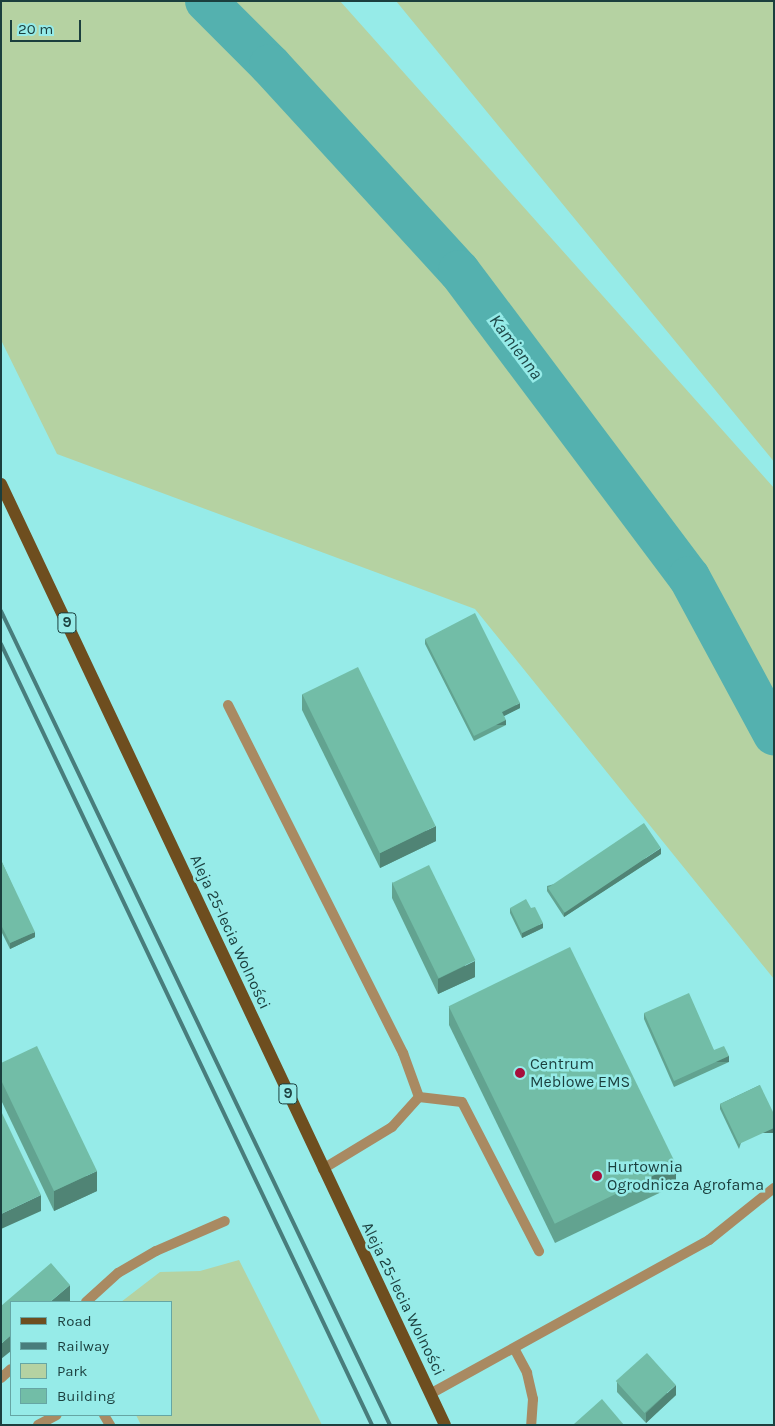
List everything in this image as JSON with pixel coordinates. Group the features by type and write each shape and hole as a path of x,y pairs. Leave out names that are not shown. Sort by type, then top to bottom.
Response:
{"main road":[{"name":"Aleja 25-lecia Wolności","path":"1,484 322,1169 445,1425"}],"street":[{"path":"228,705 403,1053 419,1097"},
{"path":"322,1169 392,1126 419,1097"},
{"path":"419,1097 462,1102 539,1251"},
{"name":"Aleja 25-lecia Wolności","path":"430,1394 515,1350 709,1240 774,1188"},
{"path":"87,1301 118,1273 156,1251 225,1221"},
{"path":"515,1350 528,1373 533,1398 531,1425"},
{"path":"38,1425 55,1416"}],"green space":[{"path":"1,1 340,1 774,488 774,979 475,609 57,454 1,340"},
{"path":"396,1 774,1 774,462 771,458"},
{"path":"239,1260 322,1425 141,1425 136,1416 172,1416 172,1301 122,1301 160,1272 200,1271"}],"building":[{"path":"475,613 520,703 502,712 506,720 474,736 425,639"},
{"path":"358,667 436,826 380,853 302,694"},
{"path":"644,823 661,848 565,913 548,888"},
{"path":"1,860 35,932 10,943 1,925"},
{"path":"429,865 475,960 439,978 392,883"},
{"path":"526,899 531,908 535,907 543,923 522,933 510,908"},
{"path":"570,947 676,1165 555,1224 449,1006"},
{"path":"689,993 714,1050 724,1046 729,1056 674,1081 644,1013"},
{"path":"37,1046 97,1171 54,1191 1,1080 1,1063"},
{"path":"760,1085 774,1114 774,1128 739,1144 720,1104"},
{"path":"1,1111 41,1195 1,1214"},
{"path":"51,1263 70,1285 51,1301 10,1301 10,1336 1,1344 1,1306"},
{"path":"647,1353 676,1385 645,1413 616,1381"},
{"path":"602,1399 624,1425 574,1424"}],"waterway":[{"name":"Kamienna","path":"206,1 270,65 459,271 689,577 774,734"}],"railway":[{"path":"1,611 390,1425"},
{"path":"1,644 372,1425"}],"place":[{"name":"Centrum Meblowe EMS","path":"520,1073"},
{"name":"Hurtownia Ogrodnicza Agrofama","path":"597,1176"}]}
